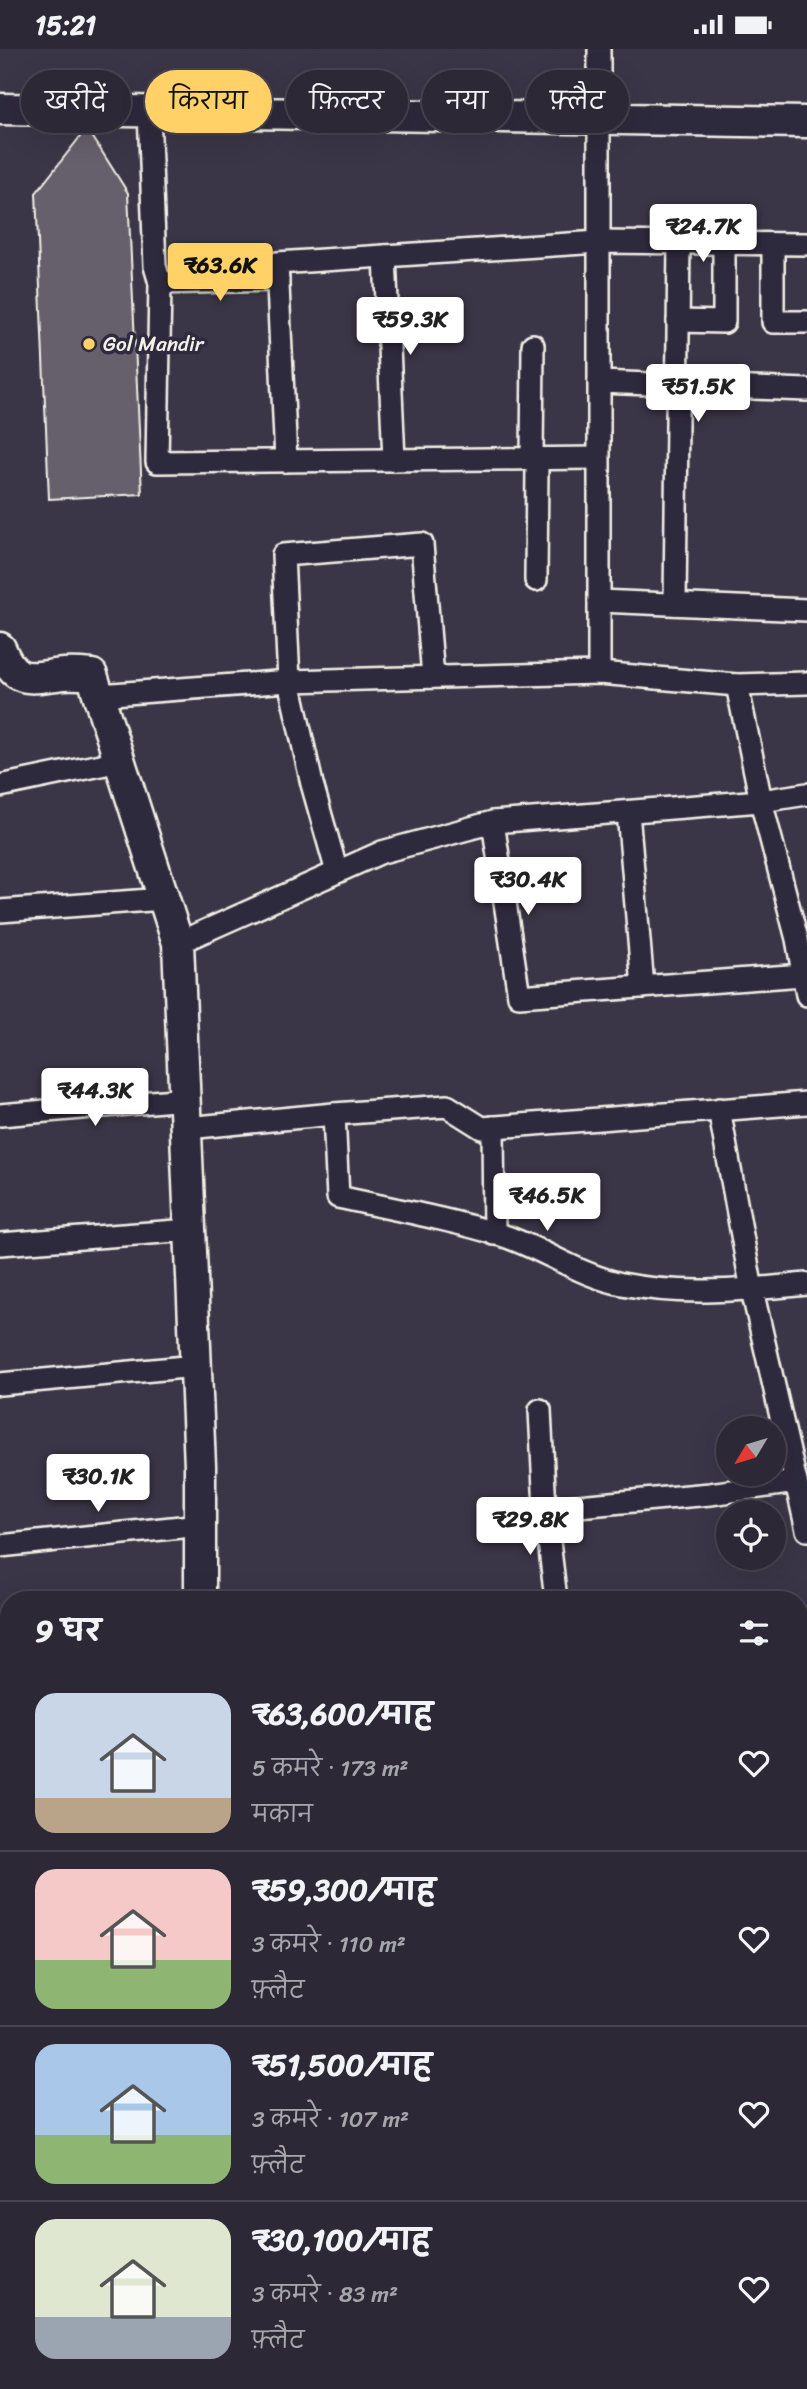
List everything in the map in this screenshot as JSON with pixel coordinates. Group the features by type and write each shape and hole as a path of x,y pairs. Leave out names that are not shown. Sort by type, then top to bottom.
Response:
{"street":[{"path":"599,49 599,70"},
{"path":"0,109 145,111"},
{"path":"272,113 526,118"},
{"path":"629,119 807,122"},
{"path":"150,133 155,266 160,283 158,462 598,458"},
{"path":"599,673 600,133"},
{"path":"286,461 277,263 599,242 807,244"},
{"path":"675,604 679,243"},
{"path":"678,321 724,322 724,244"},
{"path":"773,244 773,322 807,322"},
{"path":"384,256 394,460"},
{"path":"160,283 278,280"},
{"path":"533,345 532,459 537,465 536,580"},
{"path":"599,382 807,390"},
{"path":"337,872 312,784 289,681 283,555 422,544 433,677"},
{"path":"599,601 807,610"},
{"path":"5,666 31,679 66,673 92,675 178,943 196,1366 200,1591"},
{"path":"99,695 289,681 599,673 737,685 807,683"},
{"path":"493,822 519,996 643,987 805,985 802,938 761,801 737,685"},
{"path":"0,786 120,761"},
{"path":"178,943 382,852 493,822 761,801 807,794"},
{"path":"628,811 643,987"},
{"path":"0,911 164,899"},
{"path":"0,1115 186,1099"},
{"path":"187,1128 447,1106 482,1128 807,1103"},
{"path":"719,1109 752,1290 807,1530"},
{"path":"334,1114 338,1197 506,1237 562,1263 620,1284 680,1290 752,1290 807,1285"},
{"path":"493,1127 494,1234"},
{"path":"0,1244 191,1230"},
{"path":"0,1384 196,1366"},
{"path":"540,1410 545,1509 555,1591"},
{"path":"545,1509 710,1494 796,1482"},
{"path":"0,1546 200,1525"}],"building":[{"name":"Gol Mandir","path":"83,133 90,133 128,193 142,494 49,499 36,193"}],"place":[{"name":"Gol Mandir","path":"89,344"}]}
